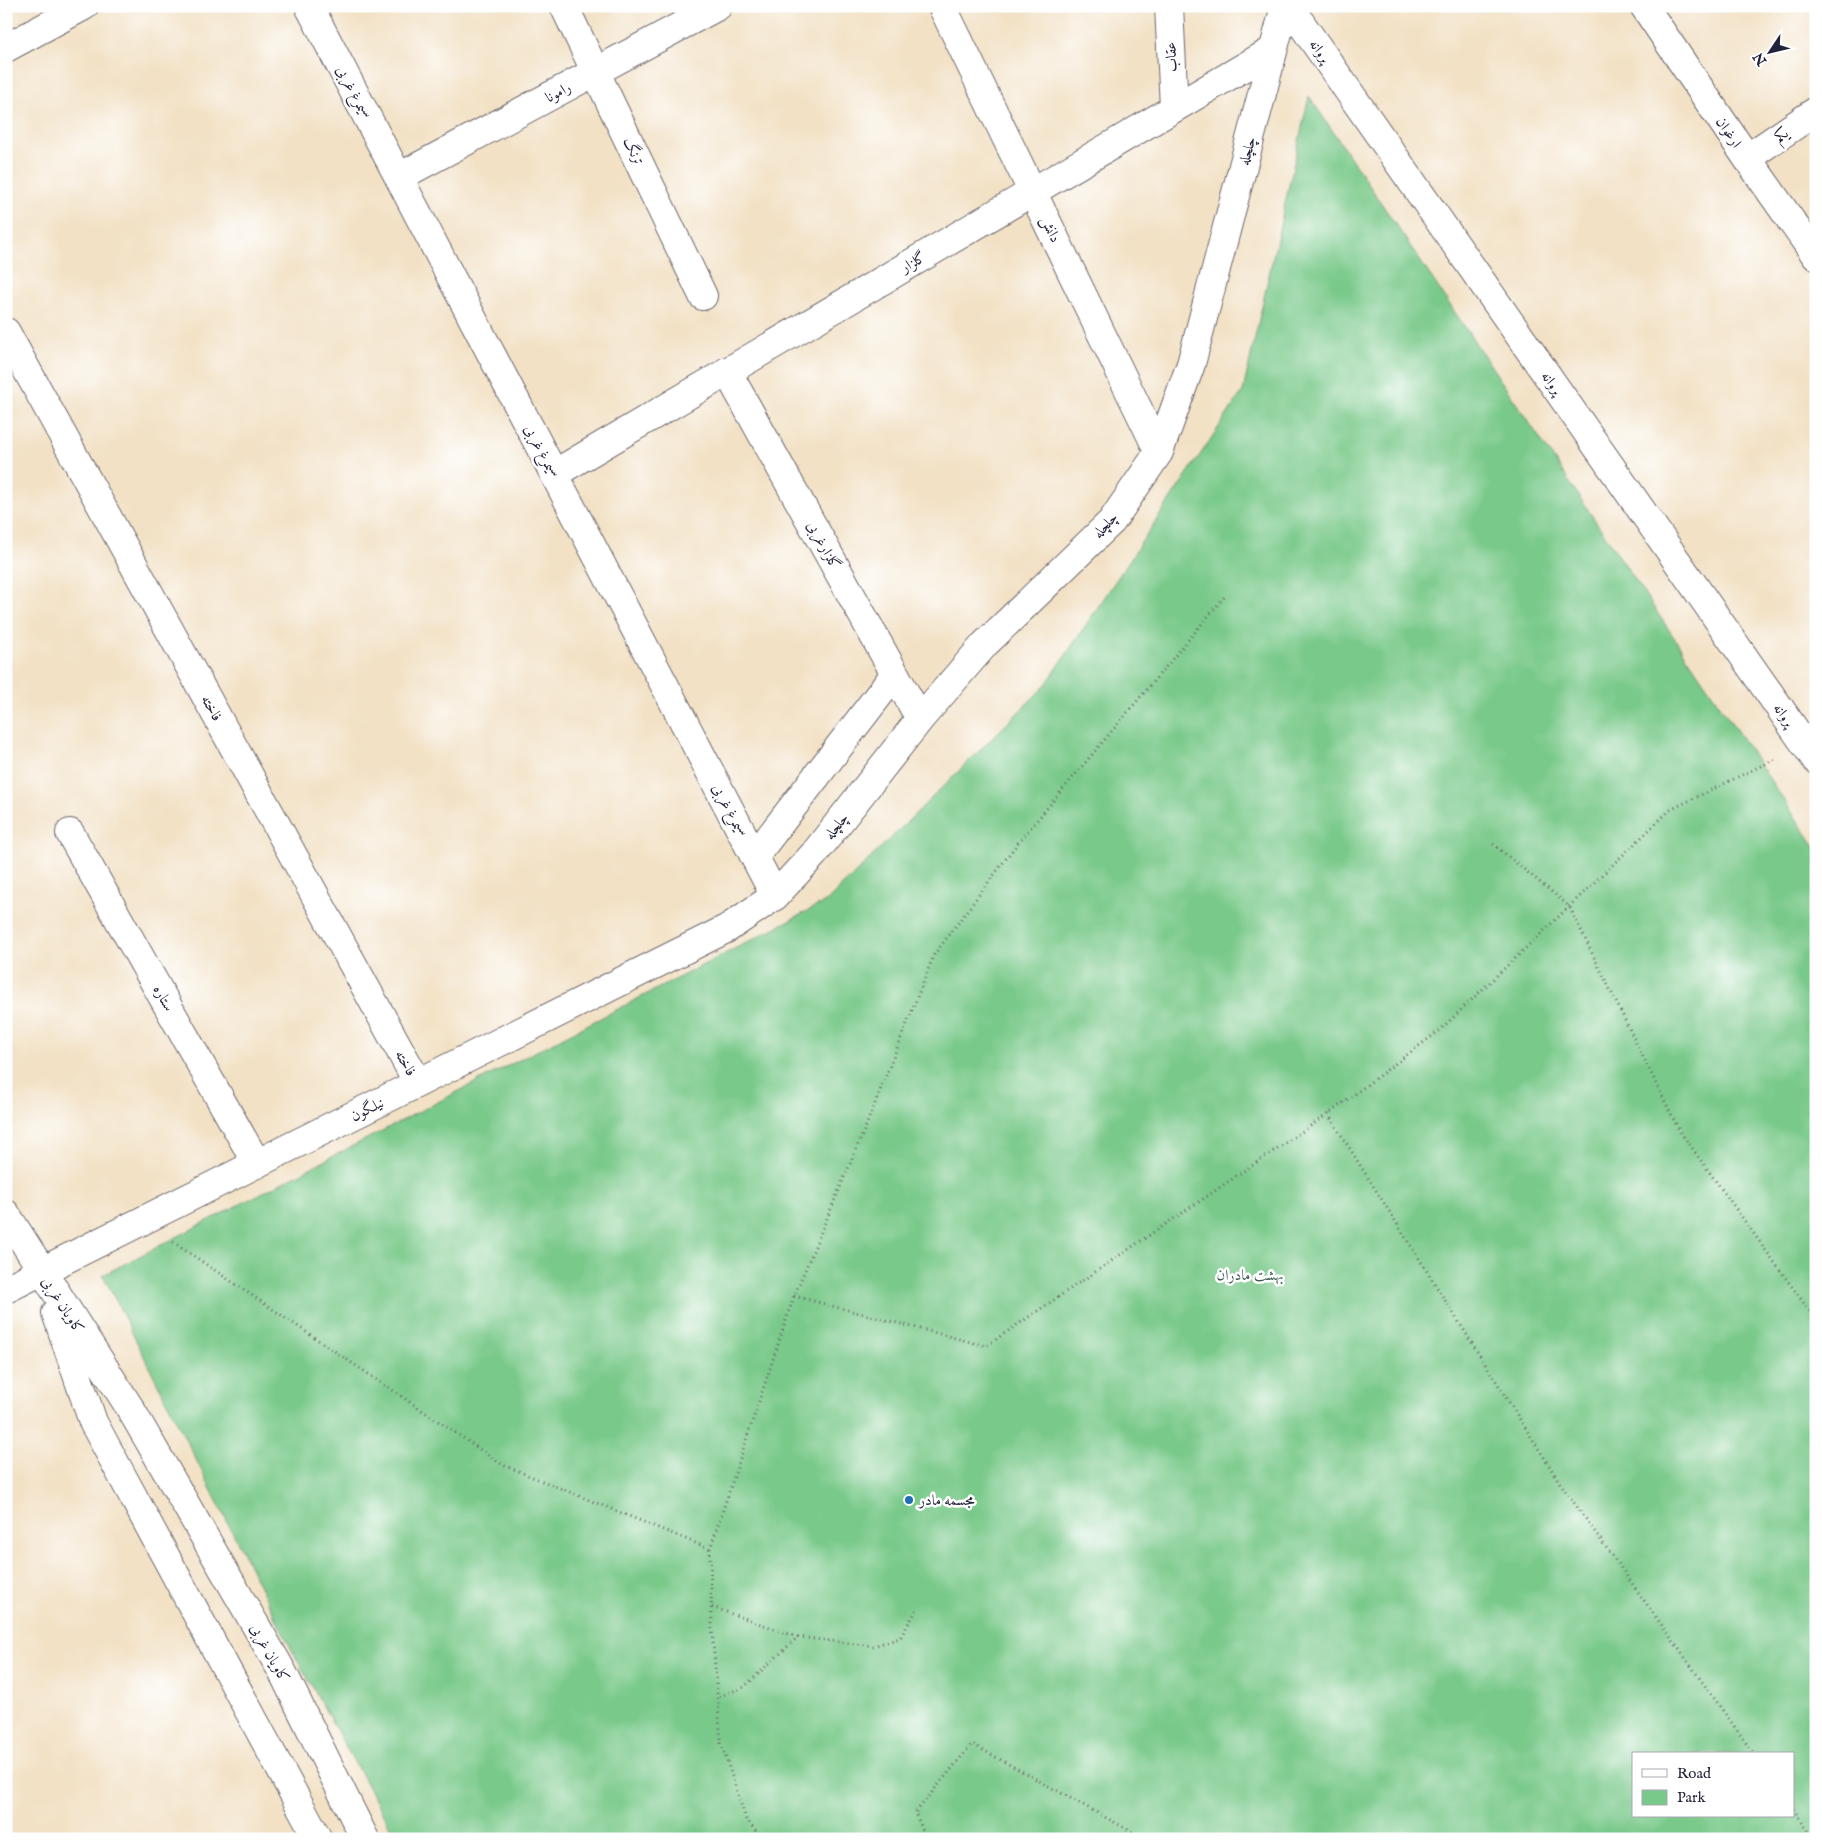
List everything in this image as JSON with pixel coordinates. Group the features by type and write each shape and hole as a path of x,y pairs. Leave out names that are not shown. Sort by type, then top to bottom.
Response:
{"street":[{"path":"6,48 84,6"},
{"name":"سیمرغ غربی","path":"309,6 775,896"},
{"name":"ترنگ","path":"564,6 703,296"},
{"name":"رامونا","path":"399,177 718,6"},
{"name":"دانش","path":"942,6 1159,452"},
{"name":"عقاب","path":"1169,6 1174,108"},
{"name":"چلچله","path":"728,928 775,896 814,854 920,719 985,644 1112,520 1159,452 1191,364 1285,6"},
{"name":"پروانه","path":"1289,6 1812,747"},
{"name":"ارغوان","path":"1644,6 1816,256"},
{"name":"گلزار","path":"554,474 1273,50"},
{"name":"یکم","path":"1747,158 1816,111"},
{"name":"فاخته","path":"6,332 418,1084"},
{"name":"گلزارغربی","path":"727,371 920,719"},
{"path":"754,856 895,674"},
{"name":"ستاره","path":"70,833 257,1164"},
{"name":"نیلگون","path":"6,1289 728,928"},
{"path":"6,1214 41,1271"},
{"name":"کاویان غربی","path":"41,1271 93,1422 318,1839"},
{"name":"کاویان غربی","path":"41,1271 130,1408 282,1671 365,1839"}],"path":[{"path":"762,1839 746,1819 721,1743 710,1549 794,1296 866,1126 934,955 1017,844 1226,595"},
{"path":"794,1296 986,1346 1328,1114 1440,1030 1670,810 1812,747"},
{"path":"1493,844 1569,906 1679,1130 1816,1320"},
{"path":"1328,1114 1560,1482 1753,1752"},
{"path":"142,1221 503,1465 710,1549"},
{"path":"712,1607 798,1637 873,1646 900,1638 917,1609"},
{"path":"718,1697 744,1686 798,1637"},
{"path":"927,1839 916,1813 972,1744 1145,1839"},
{"path":"1794,1809 1815,1839"}],"green space":[{"name":"بهشت مادران","path":"1309,96 1816,848 1816,1839 397,1839 294,1654 103,1275 827,901 1045,686 1243,391"}],"place":[{"name":"مجسمه مادر","path":"909,1500"}]}
